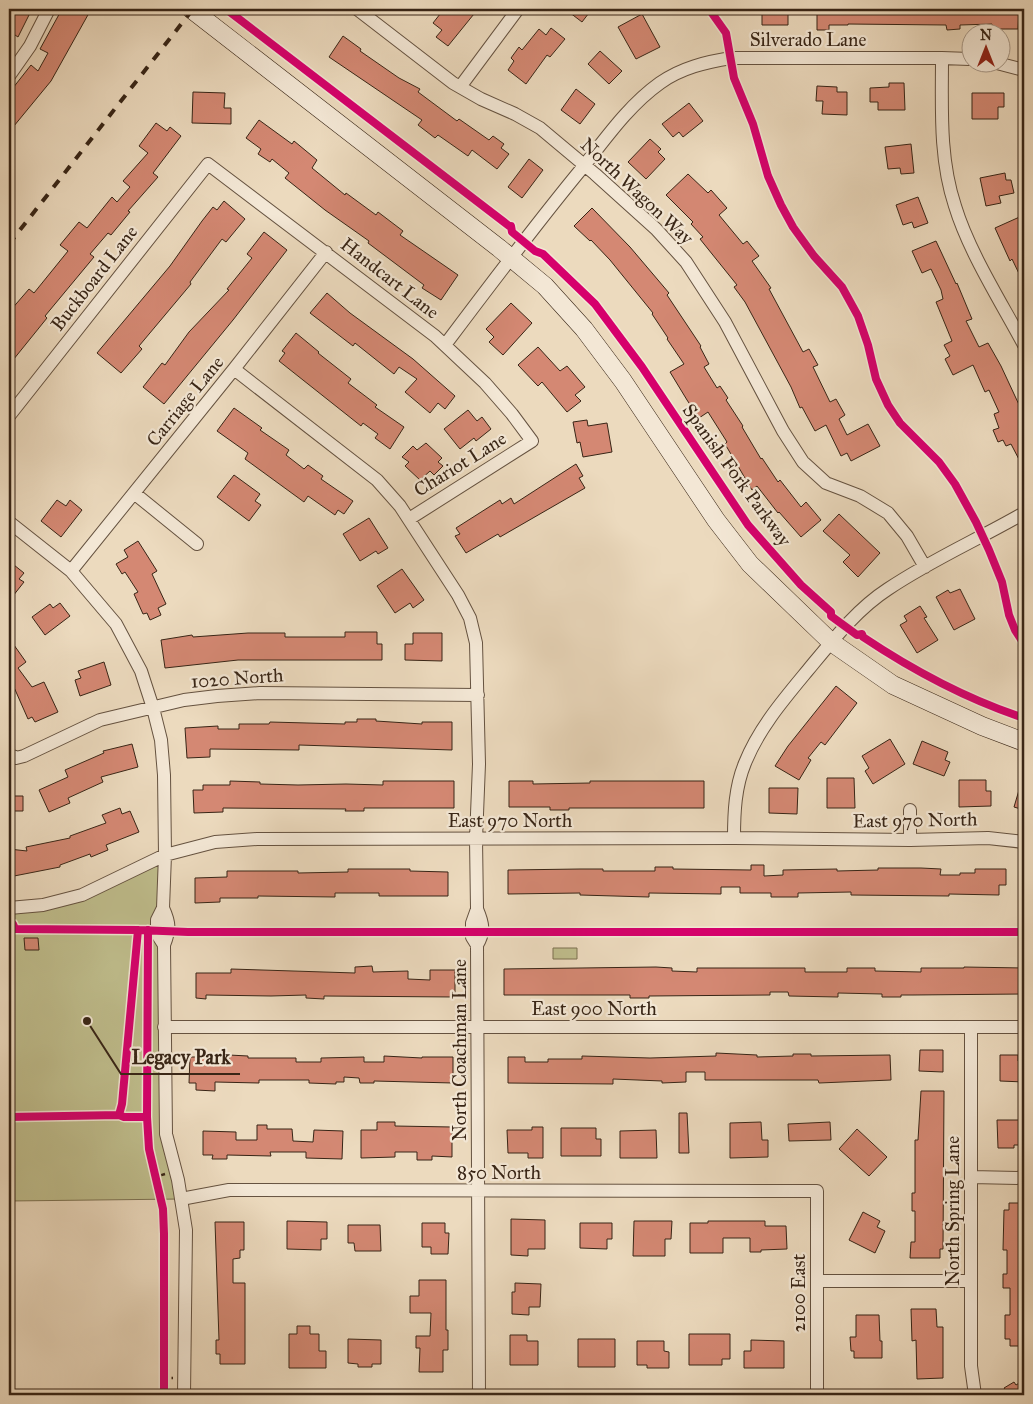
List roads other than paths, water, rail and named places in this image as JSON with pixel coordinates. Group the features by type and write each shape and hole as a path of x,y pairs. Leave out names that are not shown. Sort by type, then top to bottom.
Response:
{"street":[{"path":"9,76 30,46 49,9"},
{"path":"191,9 545,286 584,330 623,381 716,520 750,564 831,642 893,685 982,726 1024,742"},
{"name":"North Wagon Way","path":"357,9 460,87 540,128 656,229 686,262 725,322 783,431 803,462 826,483 860,496 888,513 907,536 925,567"},
{"path":"460,87 518,9"},
{"name":"Silverado Lane","path":"445,345 584,165 641,98 661,82 709,61 747,57 960,59"},
{"path":"942,58 944,149 954,205 966,237 1024,346"},
{"path":"1010,66 1024,70"},
{"name":"Handcart Lane","path":"208,164 326,252 445,345 485,383 532,441"},
{"name":"Buckboard Lane","path":"9,416 208,164"},
{"name":"Carriage Lane","path":"71,571 326,252"},
{"name":"North Coachman Lane","path":"234,369 377,480 400,506 458,595 470,618 476,643 479,764 476,838 477,909 472,923 472,937 477,945 480,1395"},
{"name":"Chariot Lane","path":"409,520 532,441"},
{"path":"134,493 197,544"},
{"path":"734,838 737,792 744,765 757,738 770,717 831,642 872,601 887,589 1024,514"},
{"path":"9,522 71,571 116,624 140,671 153,708 161,740 164,775 165,855 163,908 157,920 157,934 164,945 166,1134 182,1199 186,1230 184,1395"},
{"name":"1020 North","path":"9,754 16,758 24,756 100,720 184,700 260,693 478,695"},
{"path":"910,810 910,840"},
{"name":"East 970 North","path":"9,908 43,905 82,895 165,855 215,842 257,839 734,838 910,840 988,838 1024,842"},
{"name":"East 900 North","path":"164,1027 1024,1026"},
{"name":"North Spring Lane","path":"971,1027 971,1366 975,1395"},
{"path":"971,1177 1024,1178"},
{"name":"850 North","path":"182,1199 229,1190 817,1191"},
{"name":"2100 East","path":"817,1191 817,1395"},
{"path":"817,1281 971,1281"}],"railway":[{"path":"9,244 193,9"}],"place":[{"name":"Legacy Park","path":"87,1021"}]}
